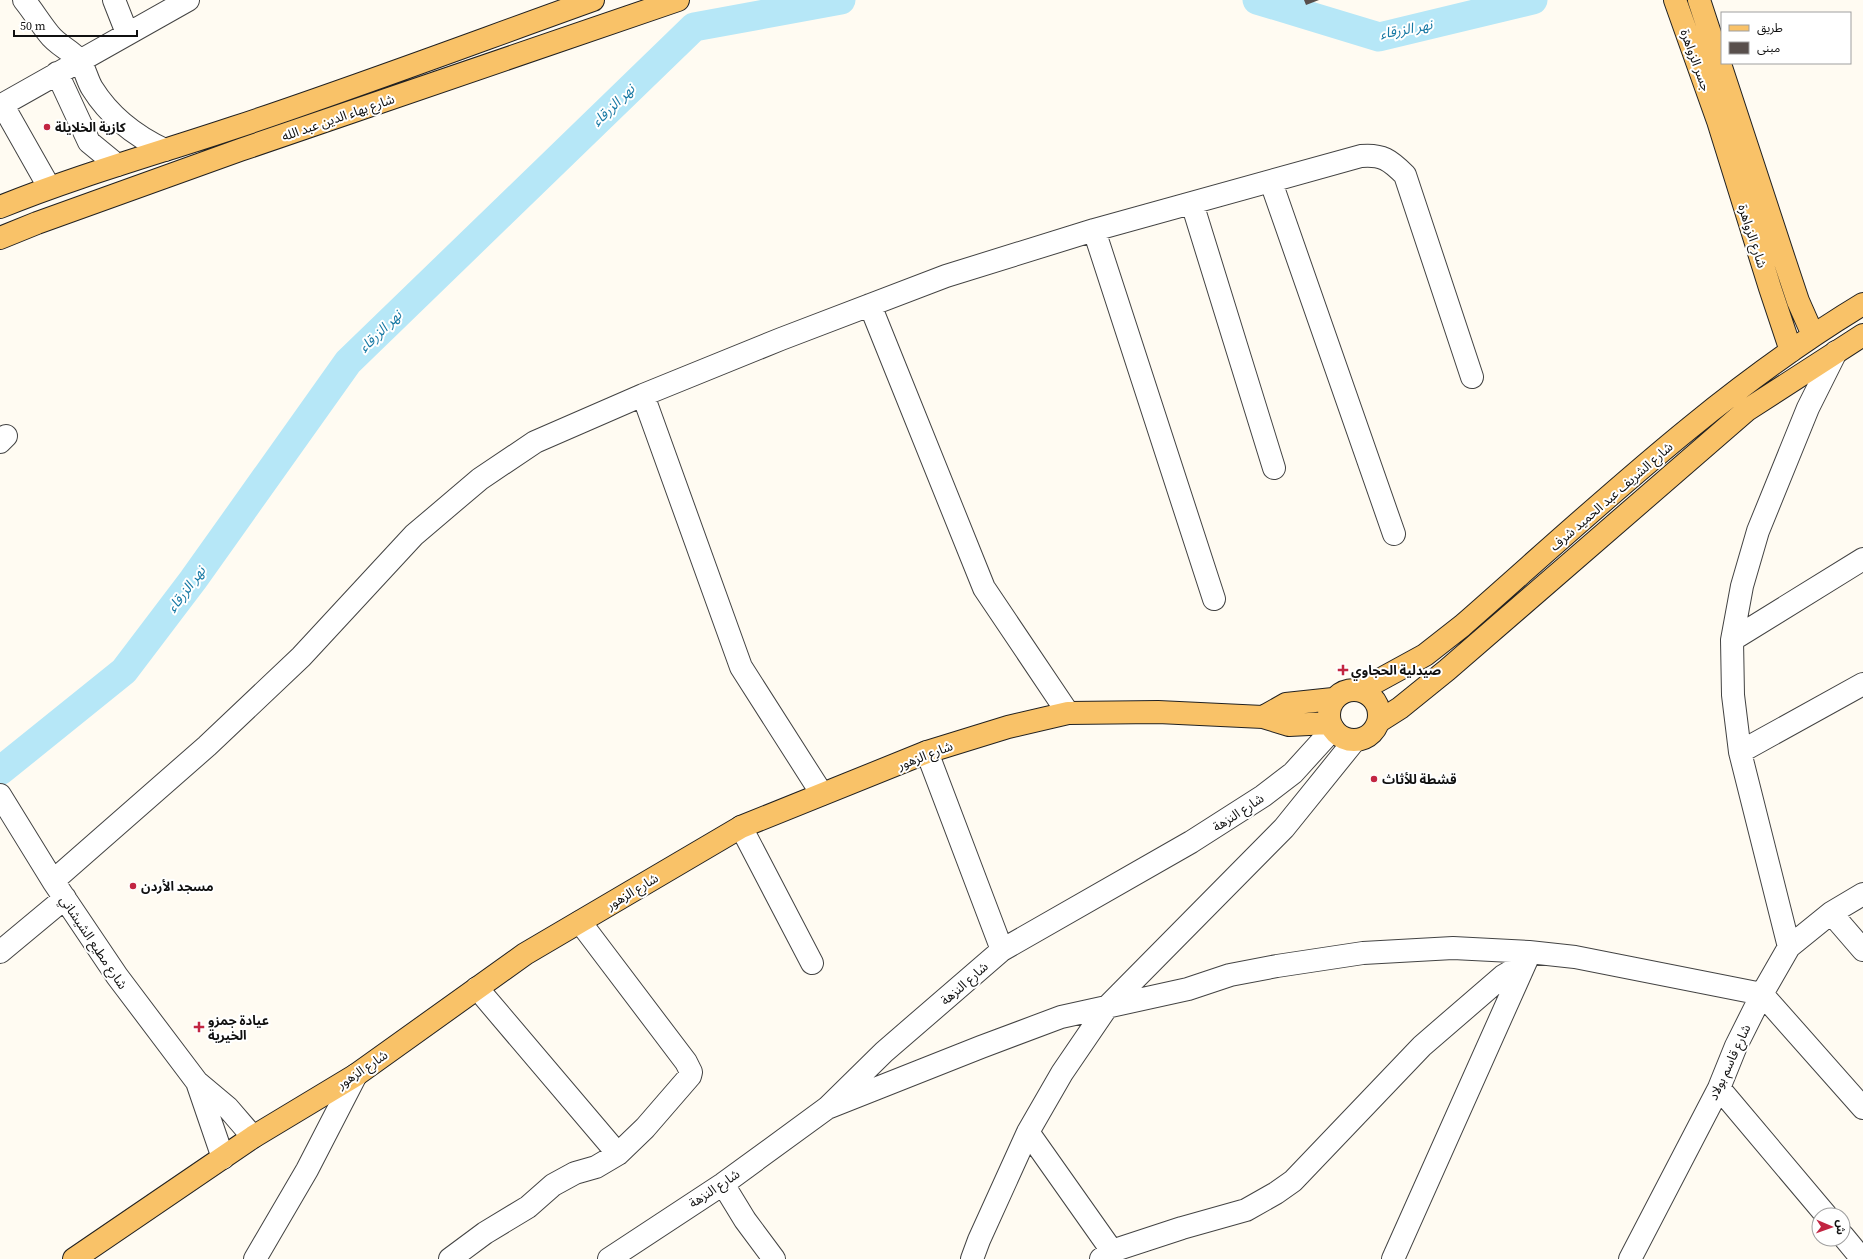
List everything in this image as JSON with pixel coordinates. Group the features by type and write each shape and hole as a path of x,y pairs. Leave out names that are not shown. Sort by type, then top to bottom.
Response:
{"main road":[{"name":"شارع بهاء الدين عبد الله","path":"0,207 49,187 233,128 593,0"},
{"name":"شارع بهاء الدين عبد الله","path":"0,238 37,222 240,150 678,0"},
{"name":"جسر الزواهرة","path":"1675,0 1727,116"},
{"name":"جسر الزواهرة","path":"1699,0 1727,116"},
{"name":"شارع الزواهرة","path":"1727,116 1813,335"},
{"name":"شارع الزواهرة","path":"1727,116 1767,281 1791,351"},
{"path":"233,128 240,150"},
{"name":"شارع الشريف عبد الحميد شرف","path":"1361,690 1425,656 1462,626 1684,433 1813,335 1863,304"},
{"path":"1802,309 1828,316 1843,317"},
{"path":"1747,410 1757,390 1804,354 1809,347 1813,335"},
{"name":"شارع الشريف عبد الحميد شرف","path":"1378,722 1400,708 1447,670 1747,410 1863,335"},
{"path":"1263,717 1286,704 1333,699 1346,690 1361,690 1369,694 1374,700 1378,711 1378,722 1369,735 1355,740 1346,739 1339,736 1331,726 1328,714 1333,699"},
{"name":"شارع الزهور","path":"74,1259 253,1136 356,1075 525,954 741,827 884,771 927,752 1008,727 1068,713 1158,712 1263,717 1289,725 1331,726"}],"street":[{"path":"24,0 49,35 79,61 99,99 112,115 128,129 146,141 166,150"},
{"path":"114,0 127,34"},
{"path":"49,187 1,105 188,0"},
{"path":"57,73 89,142 117,165"},
{"path":"0,952 54,882 207,746 301,657 414,535 480,479 535,442 781,339 946,276 1094,230 1361,156 1375,155 1396,166 1405,175 1472,377"},
{"path":"1271,182 1394,534"},
{"path":"1192,203 1274,468"},
{"path":"1094,230 1214,599"},
{"path":"870,305 984,588 1068,713"},
{"path":"1789,947 1740,752 1733,694 1732,640 1742,586 1758,531 1808,408 1836,352"},
{"path":"1790,381 1808,408"},
{"path":"643,396 741,667 822,794"},
{"path":"1732,640 1863,559"},
{"path":"1740,752 1863,684"},
{"name":"شارع النزهة","path":"609,1259 723,1184 827,1108 884,1052 1002,950 1191,842 1263,796 1293,773 1331,726"},
{"path":"972,1259 979,1240 1028,1132 1062,1072 1107,1007 1284,828 1355,740"},
{"path":"927,752 1002,950"},
{"name":"شارع مطيع الشيشاني","path":"0,795 54,882 116,976 197,1082 228,1108 253,1136"},
{"path":"741,827 812,963"},
{"name":"شارع قاسم بولاد","path":"1630,1259 1719,1088 1736,1046 1762,994 1789,947 1831,913 1863,894"},
{"path":"1831,913 1863,950"},
{"path":"450,1259 485,1233 528,1207 553,1186 575,1173 596,1167 618,1154 645,1128 686,1083 690,1076 691,1072 686,1062 580,922"},
{"path":"827,1108 981,1046 1062,1017 1188,989 1230,976 1277,966 1363,953 1453,948 1527,957 1575,957 1762,994 1863,1108"},
{"path":"1028,1132 1106,1255 1182,1228 1246,1210 1276,1193 1292,1181 1422,1046 1527,957"},
{"path":"1393,1259 1527,957"},
{"path":"477,988 618,1154"},
{"path":"255,1259 307,1170 356,1075"},
{"name":"شارع مطيع الشيشاني","path":"197,1082 223,1158"},
{"path":"1719,1088 1819,1207"},
{"path":"723,1184 746,1220 774,1259"},
{"path":"1851,1246 1862,1259"}],"building":[{"path":"1304,0 1319,0 1306,5"}],"waterway":[{"name":"نهر الزرقاء","path":"0,771 124,671 193,580 348,362 694,27 841,0"},
{"name":"نهر الزرقاء","path":"1257,0 1379,37 1533,0"}],"place":[{"name":"كازية الخلايلة","path":"47,127"},
{"name":"صيدلية الحجاوي","path":"1343,670"},
{"name":"قشطة للأثاث","path":"1374,779"},
{"name":"مسجد الأردن","path":"133,886"},
{"name":"عيادة جمزو الخيرية","path":"199,1027"}]}
